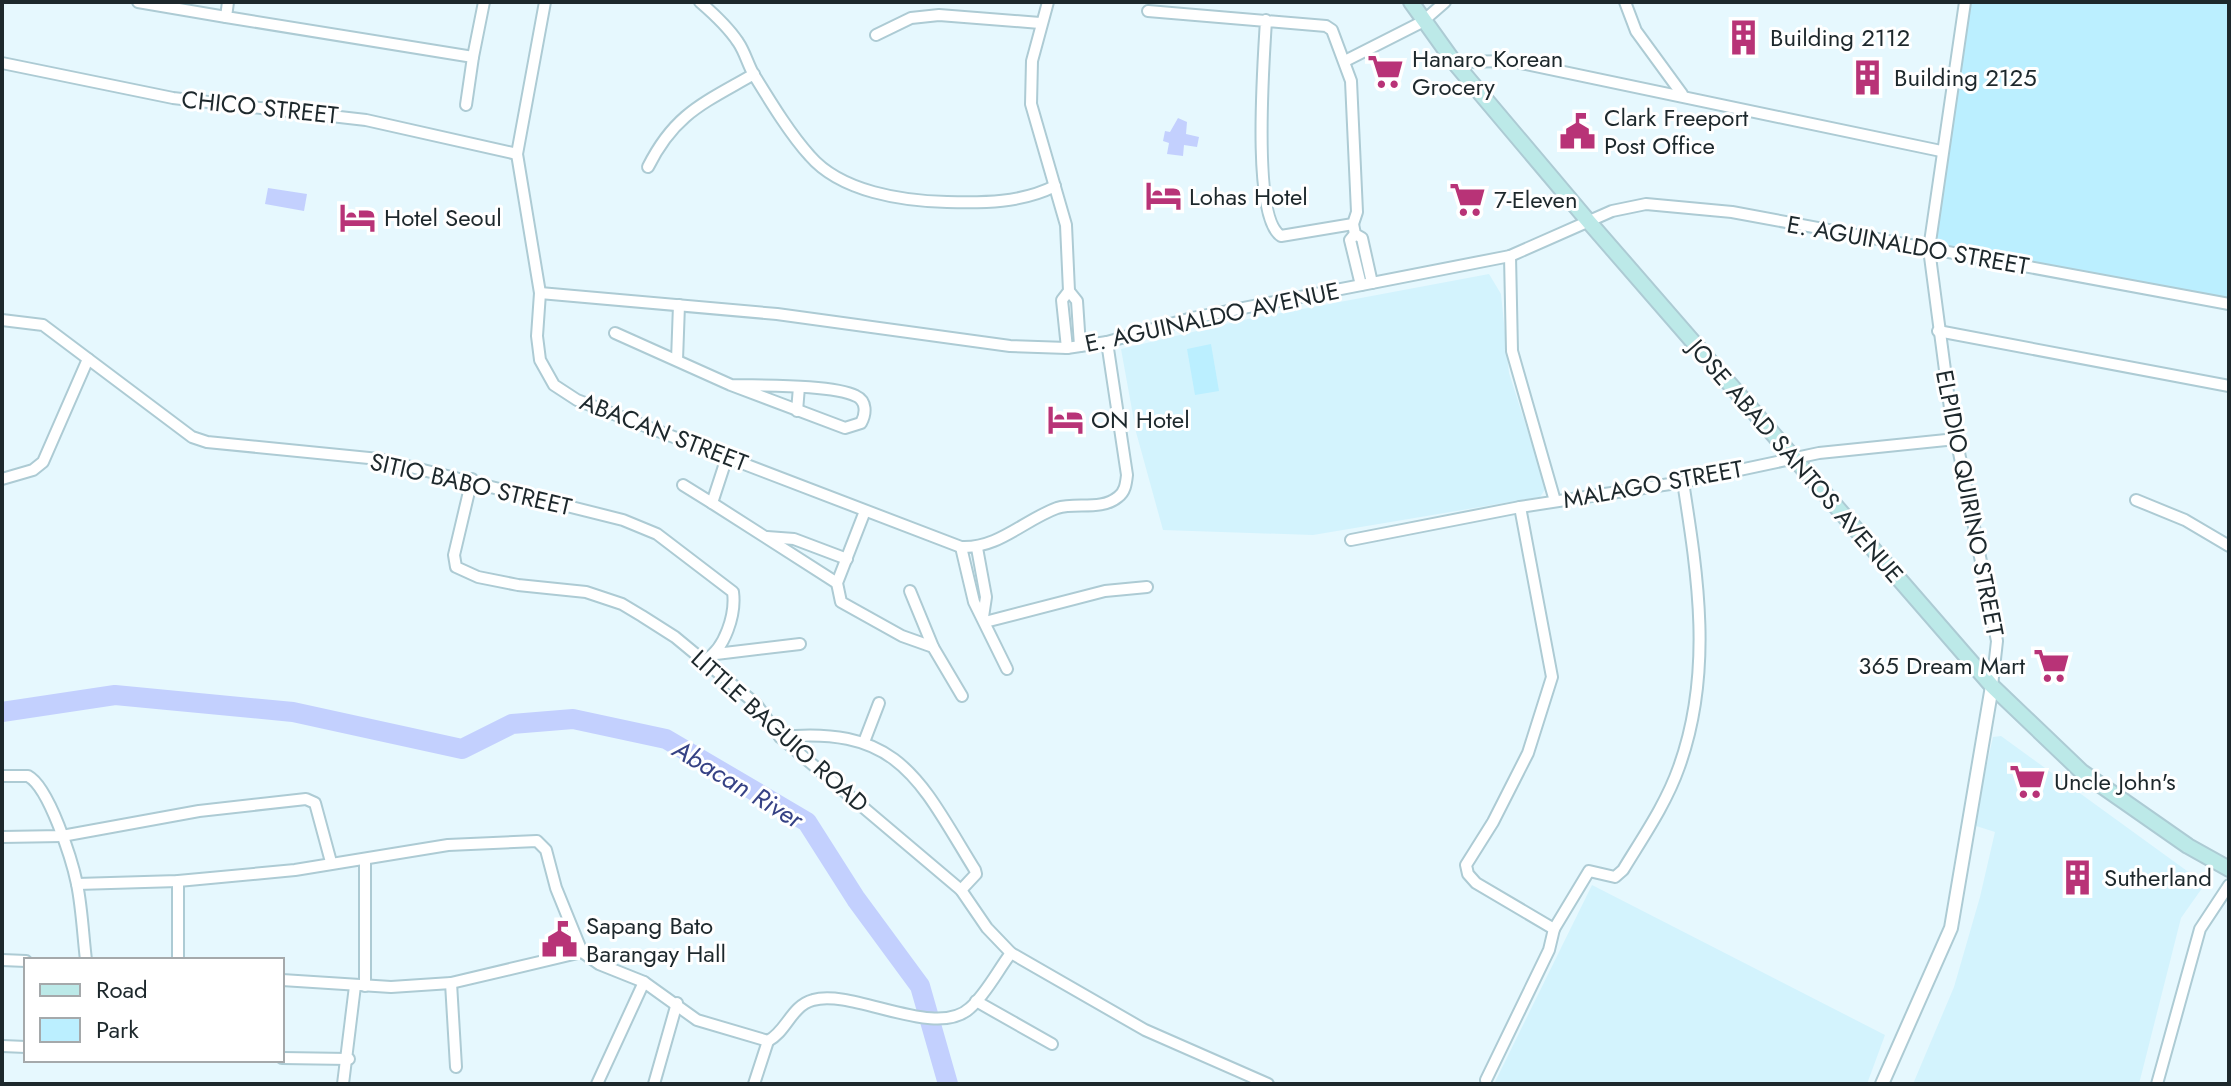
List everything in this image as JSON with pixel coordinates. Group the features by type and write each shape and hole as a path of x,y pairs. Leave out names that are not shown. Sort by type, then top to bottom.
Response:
{"main road":[{"name":"JOSE ABAD SANTOS AVENUE","path":"1411,2 1422,22 1454,62 1589,222 1992,686 2082,772 2188,846 2229,868"}],"street":[{"path":"138,2 473,57"},
{"path":"226,17 228,2"},
{"path":"466,105 484,2"},
{"name":"ABACAN STREET","path":"545,2 517,154 540,293 537,336 540,360 554,385 577,400 961,547 977,548 1061,507 1107,504 1120,496 1126,485 1107,342"},
{"path":"700,2 740,44 754,74 811,158 861,187 903,199 985,203 1039,194 1055,186"},
{"path":"1048,2 1032,61 1031,104 1066,225 1069,291 1077,301 1080,346"},
{"path":"1345,61 1422,22 1445,2"},
{"path":"1625,2 1636,31 1682,94"},
{"name":"ELPIDIO QUIRINO STREET","path":"1882,1084 1951,928 1997,641 1956,439 1938,331 1929,249 1965,2"},
{"path":"1148,11 1326,26 1332,30 1345,61 1353,104 1357,212 1350,240 1366,284"},
{"path":"876,35 911,18 939,15 1040,23"},
{"path":"1266,20 1261,159 1271,227 1281,236 1354,229"},
{"path":"1454,62 1511,61 1682,94 1941,151"},
{"name":"CHICO STREET","path":"2,63 173,98 366,120 517,154"},
{"path":"648,167 669,129 696,108 754,74"},
{"name":"E. AGUINALDO STREET","path":"1589,222 1632,206 1672,204 1732,212 2229,304"},
{"name":"E. AGUINALDO AVENUE","path":"540,293 895,329 1010,346 1067,348 1107,342 1192,318 1510,256 1589,222"},
{"path":"1510,256 1512,351 1555,501"},
{"path":"1067,348 1062,300 1069,291"},
{"path":"677,360 679,305"},
{"name":"SITIO BABO STREET","path":"2,320 37,322 192,437 207,442 379,459 472,479 623,520 657,534 733,592 735,606 716,654"},
{"path":"1938,331 2229,386"},
{"path":"615,333 731,385 845,428 861,423 865,413 863,402 855,395 799,387 731,385"},
{"path":"2,479 33,470 43,462 61,413 88,359"},
{"path":"797,411 799,387"},
{"name":"MALAGO STREET","path":"1351,540 1520,507 1683,482 1837,451 1956,439"},
{"path":"712,503 727,457"},
{"name":"LITTLE BAGUIO ROAD","path":"472,479 454,555 456,567 478,577 586,592 622,604 705,660 756,704 780,737 961,890 987,928 1011,953 1145,1030 1268,1084"},
{"path":"1486,1080 1549,950 1554,929 1589,871 1615,877 1623,870 1679,767 1695,705 1701,646 1700,592 1683,482"},
{"path":"683,485 837,583"},
{"path":"2136,500 2185,520 2229,546"},
{"path":"1520,507 1552,677 1528,753 1493,822 1466,865 1468,874 1476,883 1554,929"},
{"path":"865,511 837,583 841,602 848,609 933,647"},
{"path":"765,537 794,539 847,559"},
{"path":"961,547 974,602 1007,669"},
{"path":"977,548 986,597 984,619"},
{"path":"984,619 1105,591 1147,587"},
{"path":"910,591 933,647 962,696"},
{"path":"705,660 716,654 800,644"},
{"path":"864,742 879,703"},
{"path":"780,737 817,733 864,742 895,759 941,810 976,874 961,890"},
{"path":"2,776 28,776 35,780 62,836 77,884 86,958"},
{"path":"2,837 62,836 199,811 306,799 315,803 331,862"},
{"path":"77,884 178,881 295,870 448,845 537,841 546,850 556,888 582,952 599,964 644,982 709,1025 768,1041"},
{"path":"343,1084 360,986 365,860"},
{"path":"178,881 178,958"},
{"path":"2157,1084 2200,929 2229,885"},
{"path":"284,980 360,986 451,983 582,952"},
{"path":"754,1084 768,1041 783,1030 799,1007 815,999 847,999 907,1015 962,1013 976,1001 1011,953"},
{"path":"2,960 24,961"},
{"path":"597,1084 644,982"},
{"path":"451,983 456,1067"},
{"path":"976,1001 1052,1044"},
{"path":"654,1084 677,1003"},
{"path":"2,1046 24,1047"},
{"path":"284,1058 349,1059"}],"shaded area":[{"path":"1178,118 1187,122 1186,134 1199,137 1197,147 1184,145 1183,156 1167,154 1169,143 1163,141 1165,131 1170,132"},
{"path":"268,188 307,194 304,211 265,204"},
{"path":"1489,274 1501,294 1509,373 1546,488 1540,497 1313,535 1163,530 1136,432 1121,349 1243,320"},
{"path":"2001,736 2205,884 2181,918 2139,1084 1913,1084 1954,987 1980,897 1995,832 1973,825 1993,737"},
{"path":"1592,885 1885,1035 1867,1084 1494,1084"}],"green space":[{"path":"1969,2 2229,2 2229,299 1931,244"},
{"path":"1211,344 1219,391 1195,395 1187,349"}],"waterway":[{"name":"Abacan River","path":"2,712 115,695 293,712 462,749 512,724 573,719 666,739 807,822 856,899 920,986 948,1084"}],"place":[{"name":"Building 2112","path":"1744,37"},
{"name":"Hanaro Korean Grocery","path":"1386,72"},
{"name":"Building 2125","path":"1868,77"},
{"name":"Clark Freeport Post Office","path":"1578,131"},
{"name":"Lohas Hotel","path":"1163,196"},
{"name":"7-Eleven","path":"1468,199"},
{"name":"Hotel Seoul","path":"358,217"},
{"name":"ON Hotel","path":"1065,419"},
{"name":"365 Dream Mart","path":"2051,665"},
{"name":"Uncle John's","path":"2028,781"},
{"name":"Sutherland","path":"2078,877"},
{"name":"Sapang Bato Barangay Hall","path":"560,939"}]}
